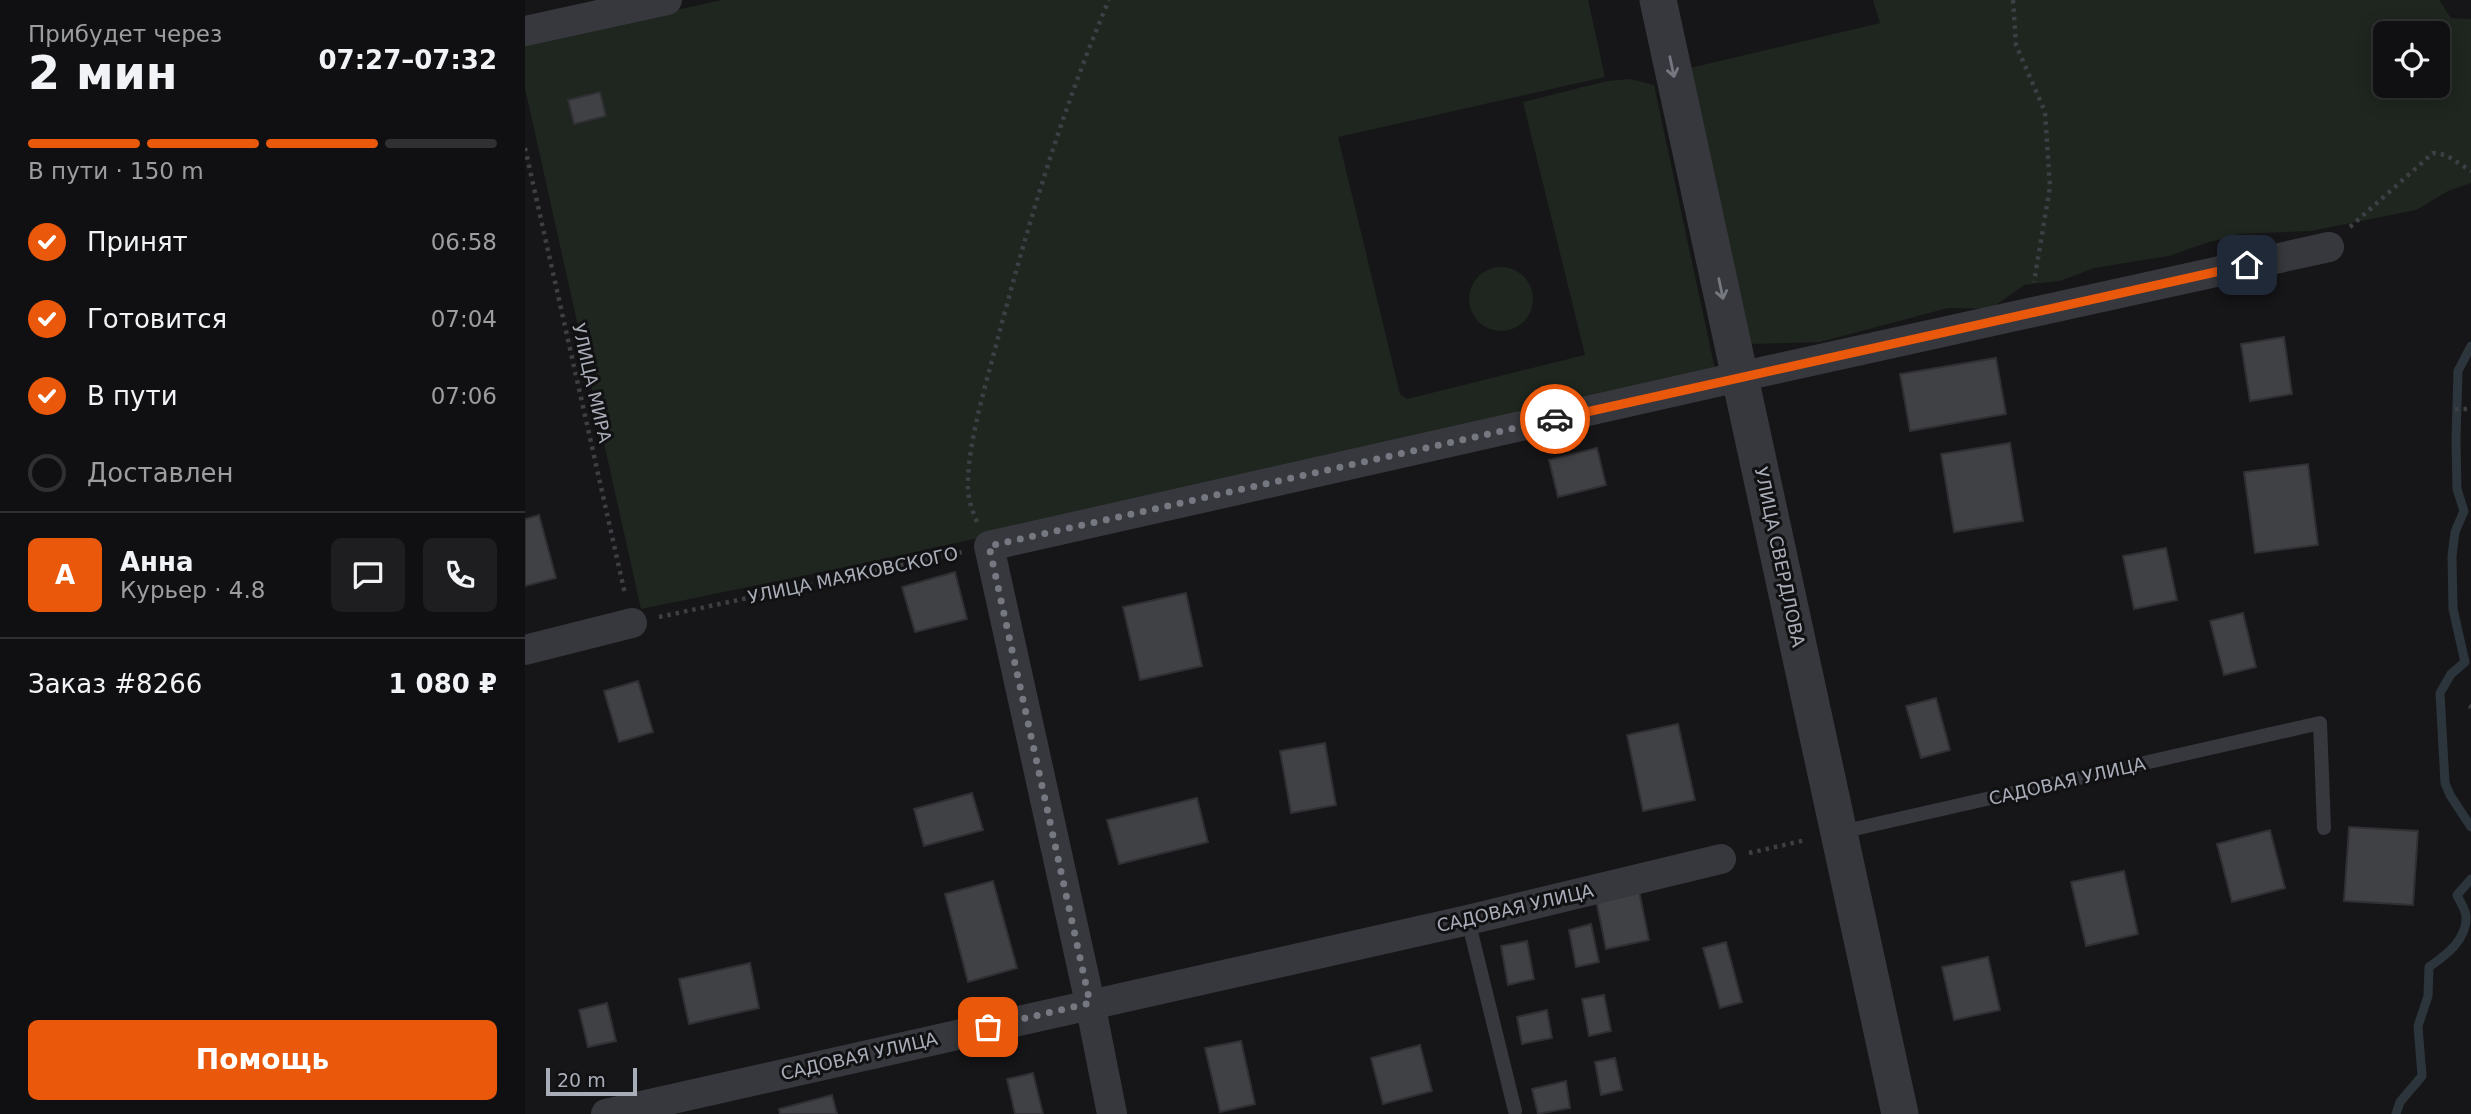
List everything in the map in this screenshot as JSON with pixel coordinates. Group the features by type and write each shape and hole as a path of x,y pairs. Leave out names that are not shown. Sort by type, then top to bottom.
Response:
{"street":[{"path":"525,31 667,0"},
{"name":"УЛИЦА СВЕРДЛОВА","path":"1658,0 1841,832 1900,1114"},
{"path":"1112,1114 989,546 2329,247"},
{"path":"525,650 632,624"},
{"name":"САДОВАЯ УЛИЦА","path":"606,1114 682,1105 1090,1003 1468,920 1721,859"}],"lane":[{"name":"САДОВАЯ УЛИЦА","path":"1841,832 2320,723 2323,828"},
{"path":"1468,920 1515,1111"}],"path":[{"path":"989,546 980,532 969,503 969,465 977,427 994,354 1048,163 1109,0"},
{"path":"2013,0 2016,45 2045,112 2050,187 2028,313"},
{"name":"УЛИЦА МИРА","path":"525,148 632,624"},
{"path":"2329,247 2433,153 2446,155 2471,171"},
{"path":"2455,409 2471,409"},
{"name":"УЛИЦА МАЯКОВСКОГО","path":"632,624 989,546"},
{"path":"1721,859 1841,832"}],"shaded area":[{"path":"722,0 1588,0 1605,77 1338,137 1400,394 1407,399 1585,355 1523,102 1607,81 1630,79 1654,85 1716,374 866,563 641,609 525,88 525,43"},
{"path":"1873,0 2439,0 2451,18 2471,19 2471,183 2448,191 2416,210 2311,231 2239,234 2169,256 2094,268 2060,281 2024,285 1990,309 1948,308 1820,342 1749,344 1690,68 1880,23"},
{"path":"1495,267 1507,267 1524,276 1531,287 1531,311 1524,322 1507,331 1495,331 1483,326 1474,317 1469,305 1469,293 1474,281 1483,272"}],"building":[{"path":"600,92 606,116 574,124 568,100"},
{"path":"2284,337 2292,394 2250,401 2241,344"},
{"path":"1996,358 2006,414 1910,431 1900,374"},
{"path":"2010,443 2023,521 1954,532 1941,454"},
{"path":"1597,448 1606,485 1558,497 1549,460"},
{"path":"2308,464 2318,545 2255,553 2244,472"},
{"path":"539,515 556,578 525,586 525,519"},
{"path":"2166,548 2177,600 2134,609 2123,556"},
{"path":"955,572 967,619 915,632 902,587"},
{"path":"1186,593 1202,666 1140,680 1123,607"},
{"path":"2243,613 2256,667 2224,675 2210,621"},
{"path":"638,681 653,732 619,742 604,691"},
{"path":"1936,698 1950,750 1921,758 1906,706"},
{"path":"1678,724 1695,800 1643,811 1627,735"},
{"path":"1325,743 1336,805 1291,813 1280,751"},
{"path":"972,793 983,830 924,846 914,809"},
{"path":"1197,798 1208,842 1119,864 1107,820"},
{"path":"2349,827 2418,831 2413,905 2344,901"},
{"path":"2270,830 2285,888 2232,902 2217,844"},
{"path":"2124,871 2138,934 2086,946 2071,882"},
{"path":"993,881 1017,968 968,982 945,894"},
{"path":"1638,886 1649,940 1606,949 1595,895"},
{"path":"1591,924 1599,962 1576,967 1569,930"},
{"path":"1527,941 1534,979 1508,985 1501,946"},
{"path":"1726,942 1742,1002 1720,1008 1703,948"},
{"path":"1988,957 2000,1010 1954,1020 1942,967"},
{"path":"750,963 759,1008 689,1024 679,979"},
{"path":"1604,995 1611,1031 1589,1036 1582,999"},
{"path":"607,1003 616,1041 588,1047 579,1010"},
{"path":"1547,1010 1552,1038 1522,1044 1517,1017"},
{"path":"1241,1041 1255,1104 1220,1112 1205,1048"},
{"path":"1420,1045 1432,1091 1383,1104 1371,1058"},
{"path":"1615,1058 1622,1090 1601,1095 1595,1062"},
{"path":"1033,1073 1043,1114 1015,1114 1007,1079"},
{"path":"1566,1081 1570,1108 1538,1114 1532,1089"},
{"path":"832,1095 837,1114 780,1114 779,1109"}],"waterway":[{"path":"2471,346 2458,371 2457,489 2464,511 2455,532 2452,556 2453,609 2465,662 2451,674 2440,693 2445,783 2471,827"},
{"path":"2396,1114 2400,1102 2422,1076 2418,1026 2428,996 2429,967 2448,952 2463,933 2466,914 2457,895 2471,879"}],"way so far":[{"path":"988,1027 1090,1003 989,546 1555,419"}],"route":[{"path":"1555,419 2247,265"}]}
